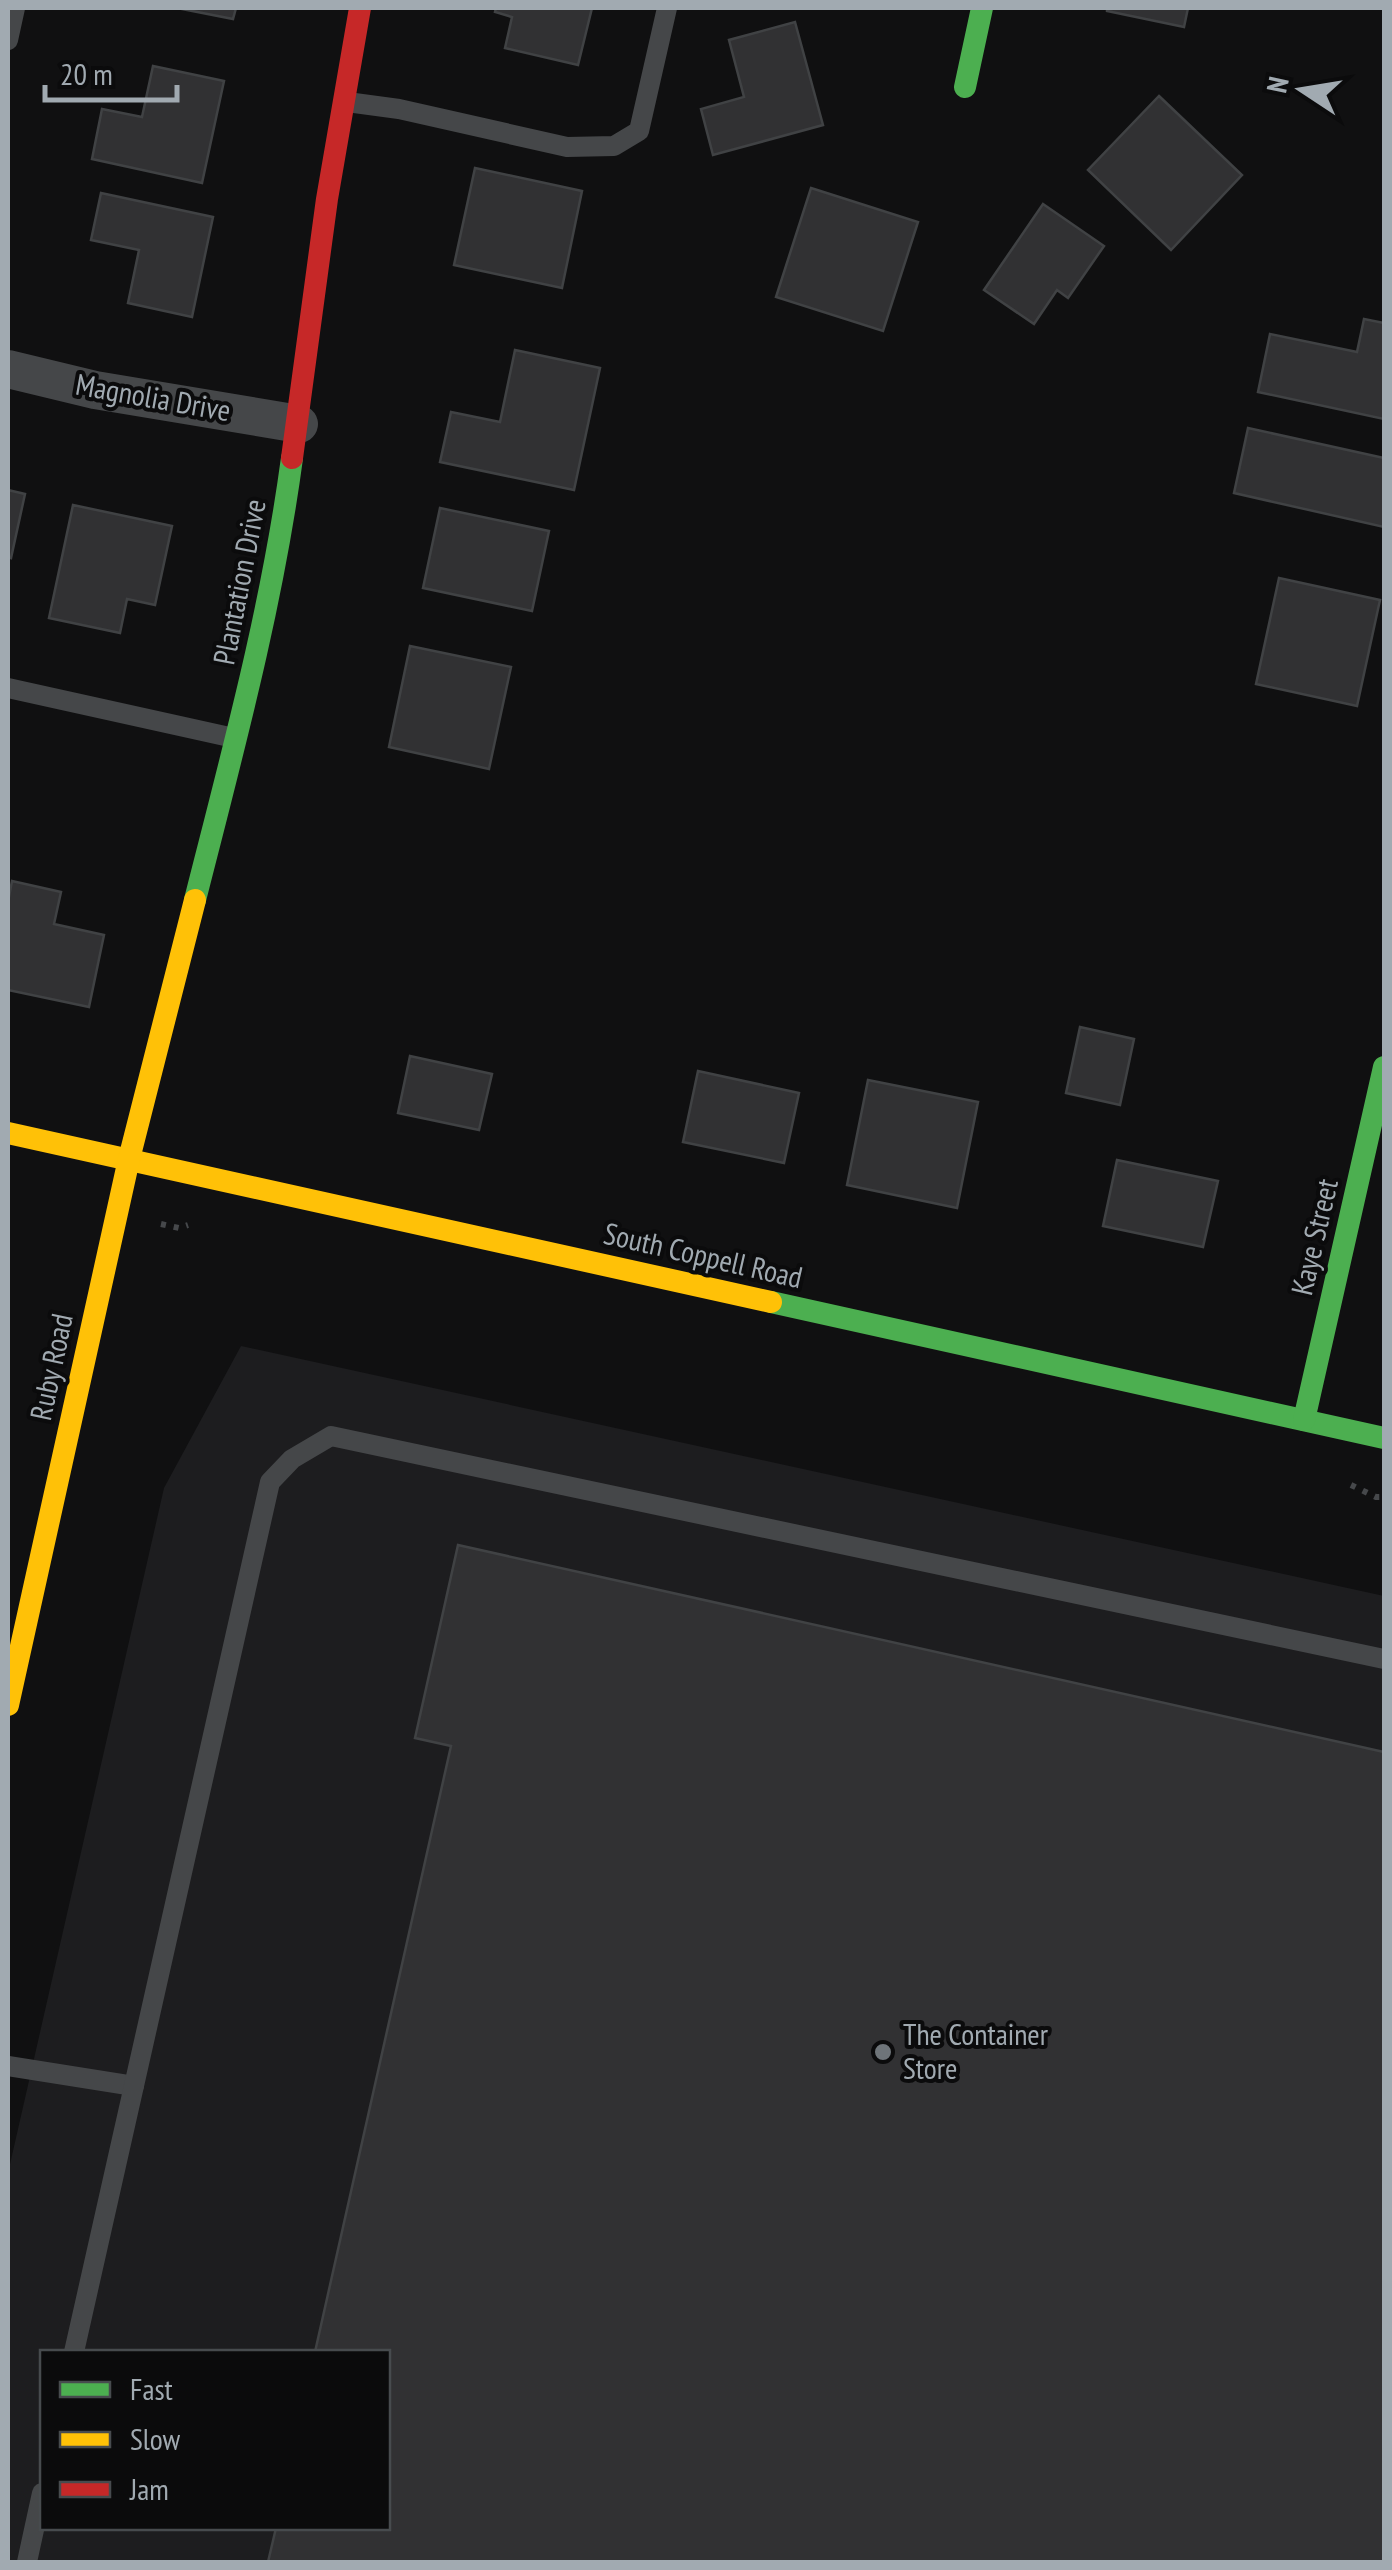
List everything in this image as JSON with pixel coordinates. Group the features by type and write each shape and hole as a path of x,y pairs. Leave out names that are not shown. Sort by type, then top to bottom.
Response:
{"street":[{"name":"Plantation Drive","path":"128,1159 236,738 284,528 326,199 360,8"},
{"path":"965,87 982,8"},
{"name":"Magnolia Drive","path":"8,369 95,390 299,424"},
{"name":"Kaye Street","path":"1304,1420 1384,1068"},
{"name":"South Coppell Road","path":"8,1133 1384,1438"},
{"name":"Ruby Road","path":"8,1705 128,1159"}],"lane":[{"path":"8,40 15,8"},
{"path":"346,102 398,109 567,148 614,146 639,131 667,8"},
{"path":"8,688 236,738"},
{"path":"74,2350 270,1482 292,1458 331,1436 1384,1659"},
{"path":"8,2066 134,2086"},
{"path":"27,2562 40,2503"}],"shaded area":[{"name":"The Container Store","path":"241,1346 1384,1596 1384,2562 8,2562 8,2173 164,1488"}],"building":[{"path":"177,8 236,8 233,19"},
{"path":"496,8 592,8 578,65 505,48 512,17 495,12"},
{"path":"1107,8 1188,8 1184,27"},
{"path":"795,22 823,125 713,155 701,109 744,97 729,40"},
{"path":"153,66 224,81 202,183 92,159 102,109 142,117"},
{"path":"1159,96 1242,175 1171,250 1088,170"},
{"path":"475,168 582,191 562,288 454,265"},
{"path":"811,188 918,222 883,331 776,297"},
{"path":"101,193 213,217 192,317 128,303 139,250 91,240"},
{"path":"1043,204 1104,246 1068,298 1057,290 1034,324 984,290"},
{"path":"1364,319 1384,323 1384,419 1258,392 1270,334 1357,352"},
{"path":"515,350 600,368 574,490 440,462 451,412 500,422"},
{"path":"1248,428 1384,458 1384,527 1234,493"},
{"path":"8,490 25,494 11,558 8,557"},
{"path":"73,505 172,526 155,605 127,599 120,633 49,618"},
{"path":"440,508 549,531 532,611 423,588"},
{"path":"1279,578 1380,600 1357,706 1256,684"},
{"path":"410,646 511,667 489,769 389,747"},
{"path":"12,881 61,892 54,924 104,935 89,1007 8,990 8,902"},
{"path":"1080,1027 1134,1039 1120,1105 1066,1093"},
{"path":"410,1056 492,1074 479,1130 398,1113"},
{"path":"698,1071 799,1093 784,1163 683,1142"},
{"path":"868,1080 978,1102 957,1208 847,1185"},
{"path":"1117,1160 1218,1181 1203,1247 1103,1226"},
{"name":"The Container Store","path":"458,1545 1384,1752 1384,2562 268,2562 276,2530 390,2530 390,2350 315,2350 451,1746 415,1738"}],"traffic: fast":[{"path":"965,87 982,8"},
{"path":"195,900 262,625 292,458"},
{"path":"1304,1420 1384,1067"},
{"path":"771,1302 1384,1438"}],"traffic: slow":[{"path":"8,1705 129,1159 195,900"},
{"path":"8,1133 771,1302"}],"traffic: jam":[{"path":"292,458 327,199 360,8"}],"place":[{"name":"The Container Store","path":"883,2052"}]}
